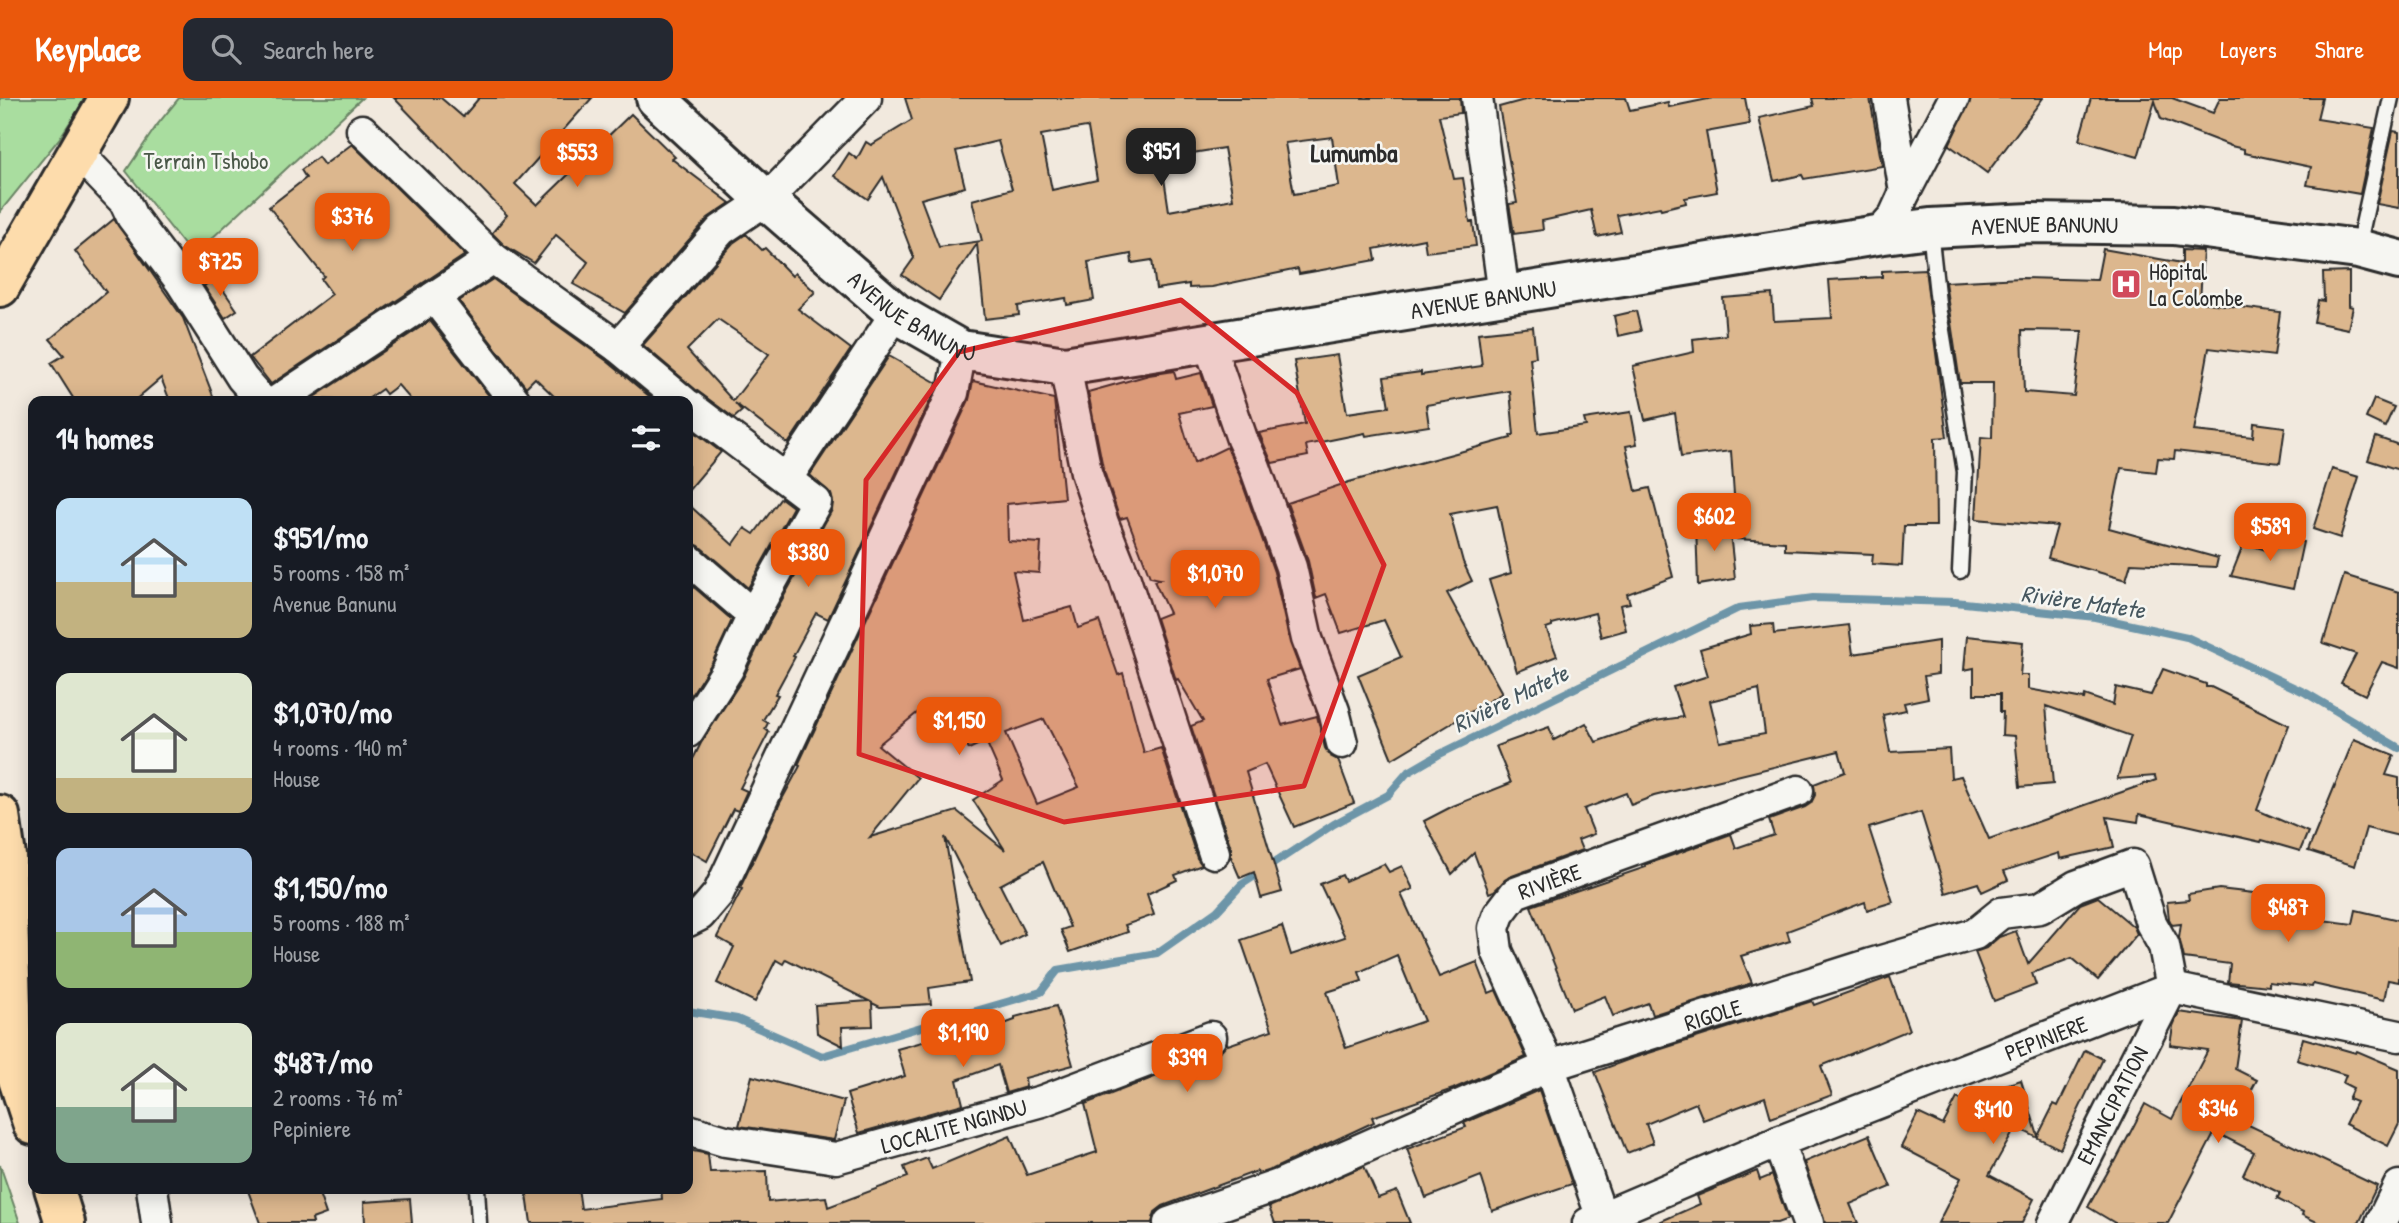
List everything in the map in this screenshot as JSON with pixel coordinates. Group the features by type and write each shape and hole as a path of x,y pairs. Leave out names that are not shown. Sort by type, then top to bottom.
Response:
{"highway":[{"path":"0,287 109,98"},
{"path":"0,815 6,856 13,1064 28,1110"},
{"path":"56,1194 65,1223"}],"street":[{"name":"AVENUE BANUNU","path":"656,98 766,200 897,313 961,350 1065,366 1930,228 2082,222 2174,225 2358,249 2399,260"},
{"path":"618,347 721,230 766,200 866,98"},
{"path":"1478,98 1504,295"},
{"path":"1889,98 1905,192"},
{"path":"1877,235 1894,216 1954,98"},
{"path":"362,130 493,258 618,347 677,396"},
{"path":"77,152 125,202 132,217 181,282 242,379 257,396"},
{"path":"285,396 493,258"},
{"path":"434,297 511,396"},
{"path":"786,478 897,313"},
{"path":"1209,343 1291,567 1307,639 1334,712 1342,743"},
{"path":"693,918 700,915 719,894 953,393 961,350"},
{"path":"1065,366 1086,472 1102,523 1124,576 1214,853"},
{"path":"693,409 816,502 753,615 728,669 693,724"},
{"path":"693,563 753,615"},
{"name":"RIVIÈRE","path":"1595,1220 1549,1066 1497,951 1494,928 1499,914 1515,893 1798,791"},
{"name":"RIGOLE","path":"1169,1223 1279,1185 1549,1066 1871,964 1975,934 2001,913 2040,908 2076,886 2133,865 2151,923 2164,946 2172,988"},
{"path":"2172,988 2399,1036"},
{"name":"PEPINIERE","path":"1595,1220 1779,1142 2172,988"},
{"name":"EMANCIPATION","path":"2053,1223 2172,988"},
{"name":"LOCALITE NGINDU","path":"693,1131 725,1141 836,1158 1042,1101 1211,1037"},
{"path":"1779,1142 1808,1223"},
{"path":"2381,1223 2399,1186"},
{"path":"153,1194 157,1223"}],"lane":[{"path":"2358,249 2391,98"},
{"path":"1930,228 1939,312 1965,472 1960,571"},
{"path":"477,1194 479,1223"}],"highlighted area":[{"path":"1181,300 1297,393 1384,565 1304,786 1064,822 859,754 866,480 959,352"}],"green space":[{"path":"0,98 86,98 59,139 0,212"},
{"name":"Terrain Tshobo","path":"179,98 362,98 193,256 126,171"},
{"path":"0,1165 20,1223 0,1223"}],"building":[{"path":"394,98 441,98 463,117 479,98 592,98 515,184 537,205 631,114 675,157 672,159 730,203 708,218 625,313 573,284 588,262 556,235 534,263 504,245 492,233 507,215"},
{"path":"905,98 1460,98 1461,113 1439,116 1454,179 1463,178 1476,246 1426,252 1424,239 1374,249 1376,260 1299,274 1298,269 1212,287 1189,288 1189,284 1156,289 1152,260 1132,263 1131,254 1088,262 1094,300 1067,305 1066,298 1018,306 1019,315 985,319 977,244 939,300 902,275 914,258 883,177 868,199 834,176 849,153 857,159 866,142 871,145 912,120","holes":["1088,128 1097,180 1052,190 1041,135","1332,137 1339,186 1294,194 1285,143","998,141 1012,189 972,200 982,241 939,247 921,199 965,187 956,151","1224,148 1233,199 1169,211 1161,158"]},
{"path":"1532,98 1626,98 1630,110 1668,102 1669,107 1713,98 1745,98 1750,124 1706,132 1717,192 1685,198 1686,203 1661,209 1660,207 1617,215 1621,232 1597,237 1591,210 1542,221 1543,230 1514,234 1509,204 1517,203 1499,107"},
{"path":"1812,98 1870,98 1882,166 1804,179 1802,175 1774,181 1759,118 1814,106"},
{"path":"1971,98 2043,98 1987,173 1949,145"},
{"path":"2091,98 2172,98 2213,113 2220,98 2322,98 2317,119 2374,128 2360,194 2307,185 2311,167 2244,153 2244,149 2161,119 2155,101 2138,157 2079,140"},
{"path":"2393,131 2399,132 2399,208 2377,204"},
{"path":"352,144 465,255 271,384 250,357 332,294 321,279 324,276 269,207 306,178 301,170 318,157 324,165"},
{"path":"114,219 183,318 213,396 168,396 161,378 140,396 72,396 51,363 64,355 50,339 106,292 75,251"},
{"path":"746,234 762,250 765,248 792,276 795,273 815,292 798,309 851,349 788,444 735,403 742,411 734,418 643,345 733,243","holes":["718,319 769,354 733,401 687,350"]},
{"path":"2103,249 2182,263 2182,250 2203,251 2200,302 2280,312 2274,356 2209,348 2194,431 2253,437 2254,423 2285,427 2280,463 2175,451 2174,459 2158,458 2156,472 2121,468 2109,528 2218,558 2216,567 2131,563 2126,580 2048,558 2057,526 1976,519 1981,437 1992,438 1993,383 1960,383 1945,282 2021,278 2097,280","holes":["2022,330 2082,331 2074,396 2024,392"]},
{"path":"1925,269 1947,437 1935,438 1936,526 1904,526 1902,566 1872,564 1873,554 1785,550 1785,542 1737,539 1731,451 1681,457 1675,413 1645,420 1633,366 1694,352 1693,339 1726,335 1723,298 1772,294 1774,321 1832,318 1829,280 1882,277 1882,271"},
{"path":"2349,272 2349,306 2353,307 2348,329 2314,322 2318,300 2324,301 2323,273"},
{"path":"215,278 237,310 225,318 204,286"},
{"path":"493,279 607,361 649,396 554,396 535,378 526,387 459,301"},
{"path":"1636,311 1641,331 1618,336 1614,316"},
{"path":"430,321 489,396 408,396 398,385 386,394 382,389 372,396 316,396"},
{"path":"1533,327 1536,357 1530,358 1538,433 1586,426 1584,419 1631,412 1637,444 1626,446 1636,491 1650,488 1673,577 1627,594 1630,603 1620,605 1626,630 1601,637 1595,613 1552,624 1546,628 1557,656 1517,672 1489,580 1511,573 1497,505 1450,514 1463,562 1472,581 1447,593 1502,693 1392,759 1358,675 1401,657 1384,620 1341,633 1326,594 1316,598 1308,561 1287,503 1349,482 1511,438 1510,435 1514,435 1510,391 1426,405 1429,426 1366,436 1365,433 1306,445 1308,456 1272,463 1259,433 1305,424 1294,361 1337,355 1347,413 1389,407 1384,377 1421,372 1421,375 1482,366 1478,333"},
{"path":"889,356 937,383 828,619 816,613 793,656 795,657 775,694 778,695 763,720 768,723 765,729 769,732 740,788 747,791 738,811 733,809 707,861 693,853 693,759 743,678 769,623 832,510 831,494 810,475"},
{"path":"1174,371 1176,379 1201,373 1212,406 1179,413 1194,463 1227,447 1274,572 1290,643 1300,669 1267,679 1282,725 1317,716 1325,748 1330,756 1338,760 1354,803 1294,827 1265,764 1246,772 1282,892 1261,898 1254,872 1240,878 1231,857 1231,848 1191,726 1203,721 1178,679 1176,680 1156,618 1169,613 1154,581 1160,579 1150,577 1127,517 1119,517 1103,468 1088,392"},
{"path":"973,381 1054,399 1064,498 1007,504 1008,541 1041,543 1039,573 1013,571 1024,620 1072,607 1078,628 1099,621 1118,675 1123,673 1144,753 1161,748 1197,858 1202,865 1175,875 1177,880 1147,894 1154,915 1125,925 1128,932 1070,952 1061,930 1070,927 1043,862 1000,885 1025,934 1001,946 945,837 970,982 929,988 931,1004 880,1007 872,1003 873,1026 842,1027 843,1046 817,1033 815,1005 869,1001 786,959 783,964 776,960 755,1002 717,983 734,947 717,937 800,766 798,765 969,400","holes":["917,713 928,729 951,714 969,749 986,741 1003,780 973,800 1005,850 957,811 870,837 918,778 878,745","1044,719 1079,787 1037,804 1006,733"]},
{"path":"2374,399 2394,407 2385,427 2366,418"},
{"path":"693,431 721,452 693,485"},
{"path":"2376,437 2399,445 2399,470 2368,460"},
{"path":"2332,469 2359,477 2340,538 2313,529"},
{"path":"781,498 793,507 748,588 693,544 693,509 733,545 745,528 754,534"},
{"path":"1729,523 1735,579 1698,585 1696,524"},
{"path":"2273,535 2303,542 2293,589 2231,576 2244,543 2269,551"},
{"path":"2344,575 2399,592 2399,668 2382,662 2365,695 2341,683 2356,654 2323,643"},
{"path":"693,586 732,620 713,661 693,692"},
{"path":"1773,624 1774,634 1849,625 1853,654 1938,641 1938,674 1924,676 1928,698 1904,703 1906,710 1883,715 1890,752 1949,749 1951,778 1961,776 1989,839 2156,780 2155,776 2117,779 2131,736 2046,706 2053,784 2020,787 2015,736 2002,735 2003,712 2000,712 2000,694 1974,694 1974,668 1964,670 1967,636 2023,642 2020,675 2028,675 2028,689 2084,699 2085,695 2113,705 2116,687 2151,695 2163,669 2206,684 2206,687 2289,725 2257,810 2308,832 2300,851 2262,840 2261,842 2139,814 2138,822 2107,817 2114,847 2060,859 2059,853 2004,871 2008,880 1982,892 1978,883 1946,893 1921,812 1869,828 1893,902 1867,910 1865,902 1787,931 1790,941 1741,956 1752,983 1652,1015 1648,1003 1613,1016 1605,996 1572,1009 1531,906 1646,867 1645,865 1731,834 1736,848 1774,835 1769,820 1805,807 1815,795 1814,784 1845,772 1839,751 1654,796 1631,805 1626,793 1584,809 1594,834 1578,840 1582,850 1509,877 1489,893 1474,853 1452,874 1424,821 1453,806 1511,783 1496,746 1549,727 1554,740 1586,723 1596,742 1655,721 1683,717 1673,687 1708,676 1700,649 1751,634 1750,626","holes":["1759,689 1765,734 1720,742 1710,701"]},
{"path":"2354,739 2394,755 2386,775 2399,778 2399,836 2366,828 2355,866 2308,851"},
{"path":"1384,864 1389,872 1402,866 1413,889 1401,894 1439,977 1477,962 1489,993 1496,990 1526,1057 1453,1089 1372,1117 1374,1122 1273,1169 1258,1174 1257,1171 1163,1206 1155,1212 1152,1223 531,1223 527,1194 579,1194 581,1209 662,1199 662,1194 693,1194 693,1151 708,1154 710,1172 767,1171 768,1202 826,1197 828,1207 908,1177 904,1167 927,1158 932,1169 1010,1136 1027,1175 1097,1152 1085,1104 1217,1053 1227,1043 1228,1045 1272,1030 1241,940 1282,926 1291,955 1345,937 1320,884 1342,875 1345,881","holes":["1397,955 1424,1021 1346,1048 1327,992 1362,981 1359,972"]},
{"path":"2219,889 2262,894 2260,911 2283,913 2282,915 2353,924 2356,910 2399,920 2399,982 2388,980 2384,1000 2313,984 2312,987 2269,982 2269,986 2228,982 2230,964 2184,958 2179,938 2181,924 2172,925 2167,902 2189,900 2188,894"},
{"path":"2098,897 2134,927 2137,934 2098,980 2072,958 2032,973 2036,985 1994,1001 1975,952 1986,948 1999,937 2016,931 2028,964 2080,904"},
{"path":"1890,977 1909,1030 1821,1066 1832,1095 1771,1118 1765,1097 1703,1120 1696,1103 1646,1124 1653,1143 1627,1153 1595,1072 1812,1001 1814,1005"},
{"path":"1056,1006 1073,1065 1025,1078 1026,1087 1006,1093 998,1065 957,1080 963,1104 859,1133 847,1094 905,1076 897,1049 944,1036 947,1045 1015,1020 1015,1017"},
{"path":"2179,1012 2242,1021 2235,1069 2257,1080 2236,1119 2377,1186 2359,1223 2319,1223 2302,1215 2303,1212 2277,1199 2280,1193 2243,1175 2254,1152 2215,1132 2168,1223 2115,1223 2088,1207 2145,1104 2172,1119 2208,1050 2170,1045 2173,1026"},
{"path":"2303,1038 2356,1053 2357,1051 2399,1069 2399,1124 2388,1146 2345,1124 2356,1102 2348,1099 2353,1088 2343,1083 2346,1075 2297,1060"},
{"path":"2085,1050 2103,1059 2060,1149 2016,1127 1989,1175 2034,1199 2022,1223 1938,1223 1961,1178 1901,1147 1918,1113 1943,1125 1957,1098 1992,1116 1986,1091 2021,1080 2038,1136 2054,1104 2058,1106"},
{"path":"752,1076 844,1101 834,1140 739,1126"},
{"path":"1539,1090 1572,1184 1492,1211 1481,1176 1426,1198 1407,1149 1466,1127 1464,1123"},
{"path":"1869,1135 1891,1187 1850,1204 1858,1223 1825,1223 1804,1162"},
{"path":"1364,1166 1378,1198 1397,1191 1410,1223 1275,1223 1269,1207"},
{"path":"1757,1171 1760,1180 1772,1175 1788,1219 1777,1223 1657,1223 1700,1204 1697,1196"},
{"path":"249,1194 319,1194 326,1214 312,1219 313,1223 260,1223"},
{"path":"410,1199 412,1223 365,1223 364,1202"}],"waterway":[{"name":"Rivière Matete","path":"693,1012 737,1019 822,1056 1041,992 1058,970 1157,953 1217,911 1241,885 1334,824 1388,795 1407,773 1438,755 1739,608 1813,598 1955,602 2095,617 2187,637 2306,693 2399,748"}],"place":[{"name":"Hôpital La Colombe","path":"2126,284"}],"district":[{"name":"Lumumba","path":"1354,152"}]}
